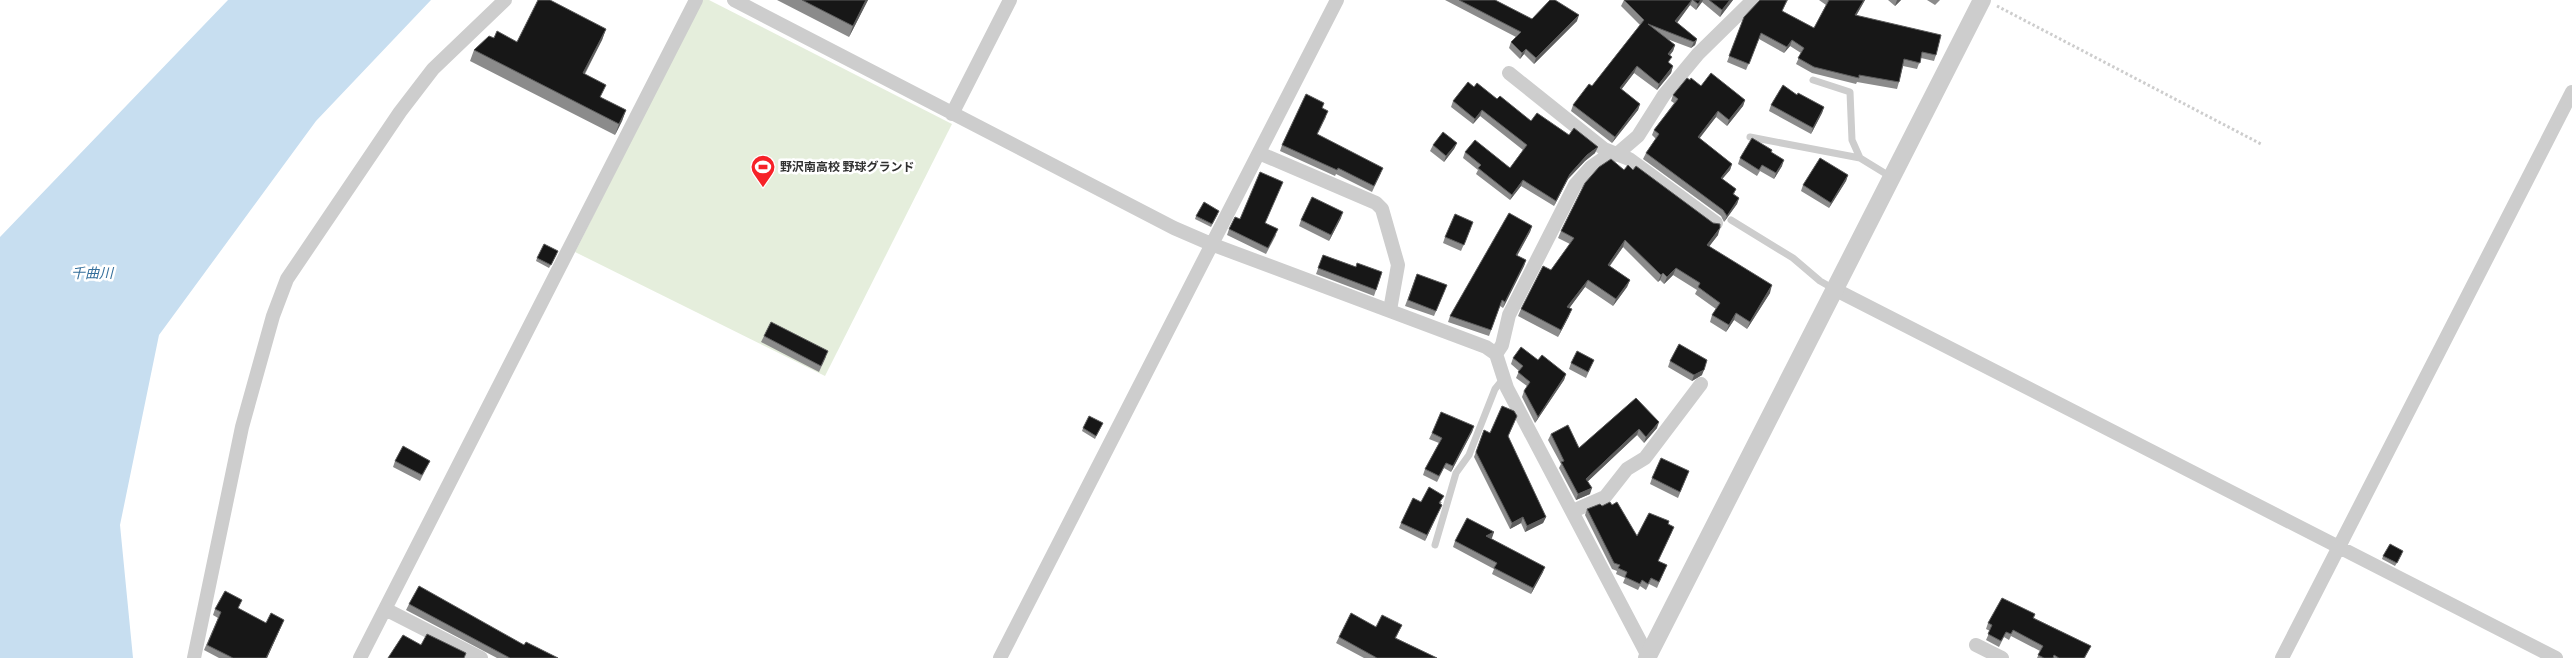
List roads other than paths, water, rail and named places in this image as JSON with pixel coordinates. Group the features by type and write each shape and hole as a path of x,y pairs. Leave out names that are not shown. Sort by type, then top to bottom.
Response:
{"street":[{"path":"194,658 242,427 273,316 287,279 308,244 433,69 504,0"},
{"path":"360,658 696,0"},
{"path":"734,0 1174,228 1211,244 1486,347 1496,354 1504,378 1648,657"},
{"path":"952,114 1010,0"},
{"path":"1000,658 1337,0"},
{"path":"1496,354 1502,345 1509,315 1575,185 1591,168 1604,158 1617,154 1638,136 1664,95 1698,54 1753,0"},
{"path":"1648,657 1891,178 1988,2"},
{"path":"1509,73 1604,148 1629,159 1716,223"},
{"path":"2282,658 2572,92"},
{"path":"1259,153 1376,203 1382,209 1398,265 1390,310"},
{"path":"1834,289 2556,658"},
{"path":"1573,512 1605,497 1627,469 1645,458 1701,384"},
{"path":"385,609 481,658"},
{"path":"1976,645 2002,658"}],"lane":[{"path":"1813,80 1850,92 1852,140 1860,158"},
{"path":"1750,137 1860,158 1891,178"},
{"path":"1731,220 1793,258 1820,281 1834,289"},
{"path":"1435,545 1456,473 1469,455 1495,389 1504,378"}],"water":[{"name":"千曲川","path":"228,0 431,0 316,121 159,335 120,525 133,658 0,658 0,237"}],"place":[{"name":"野沢南高校 野球グランド","path":"763,188"}]}
